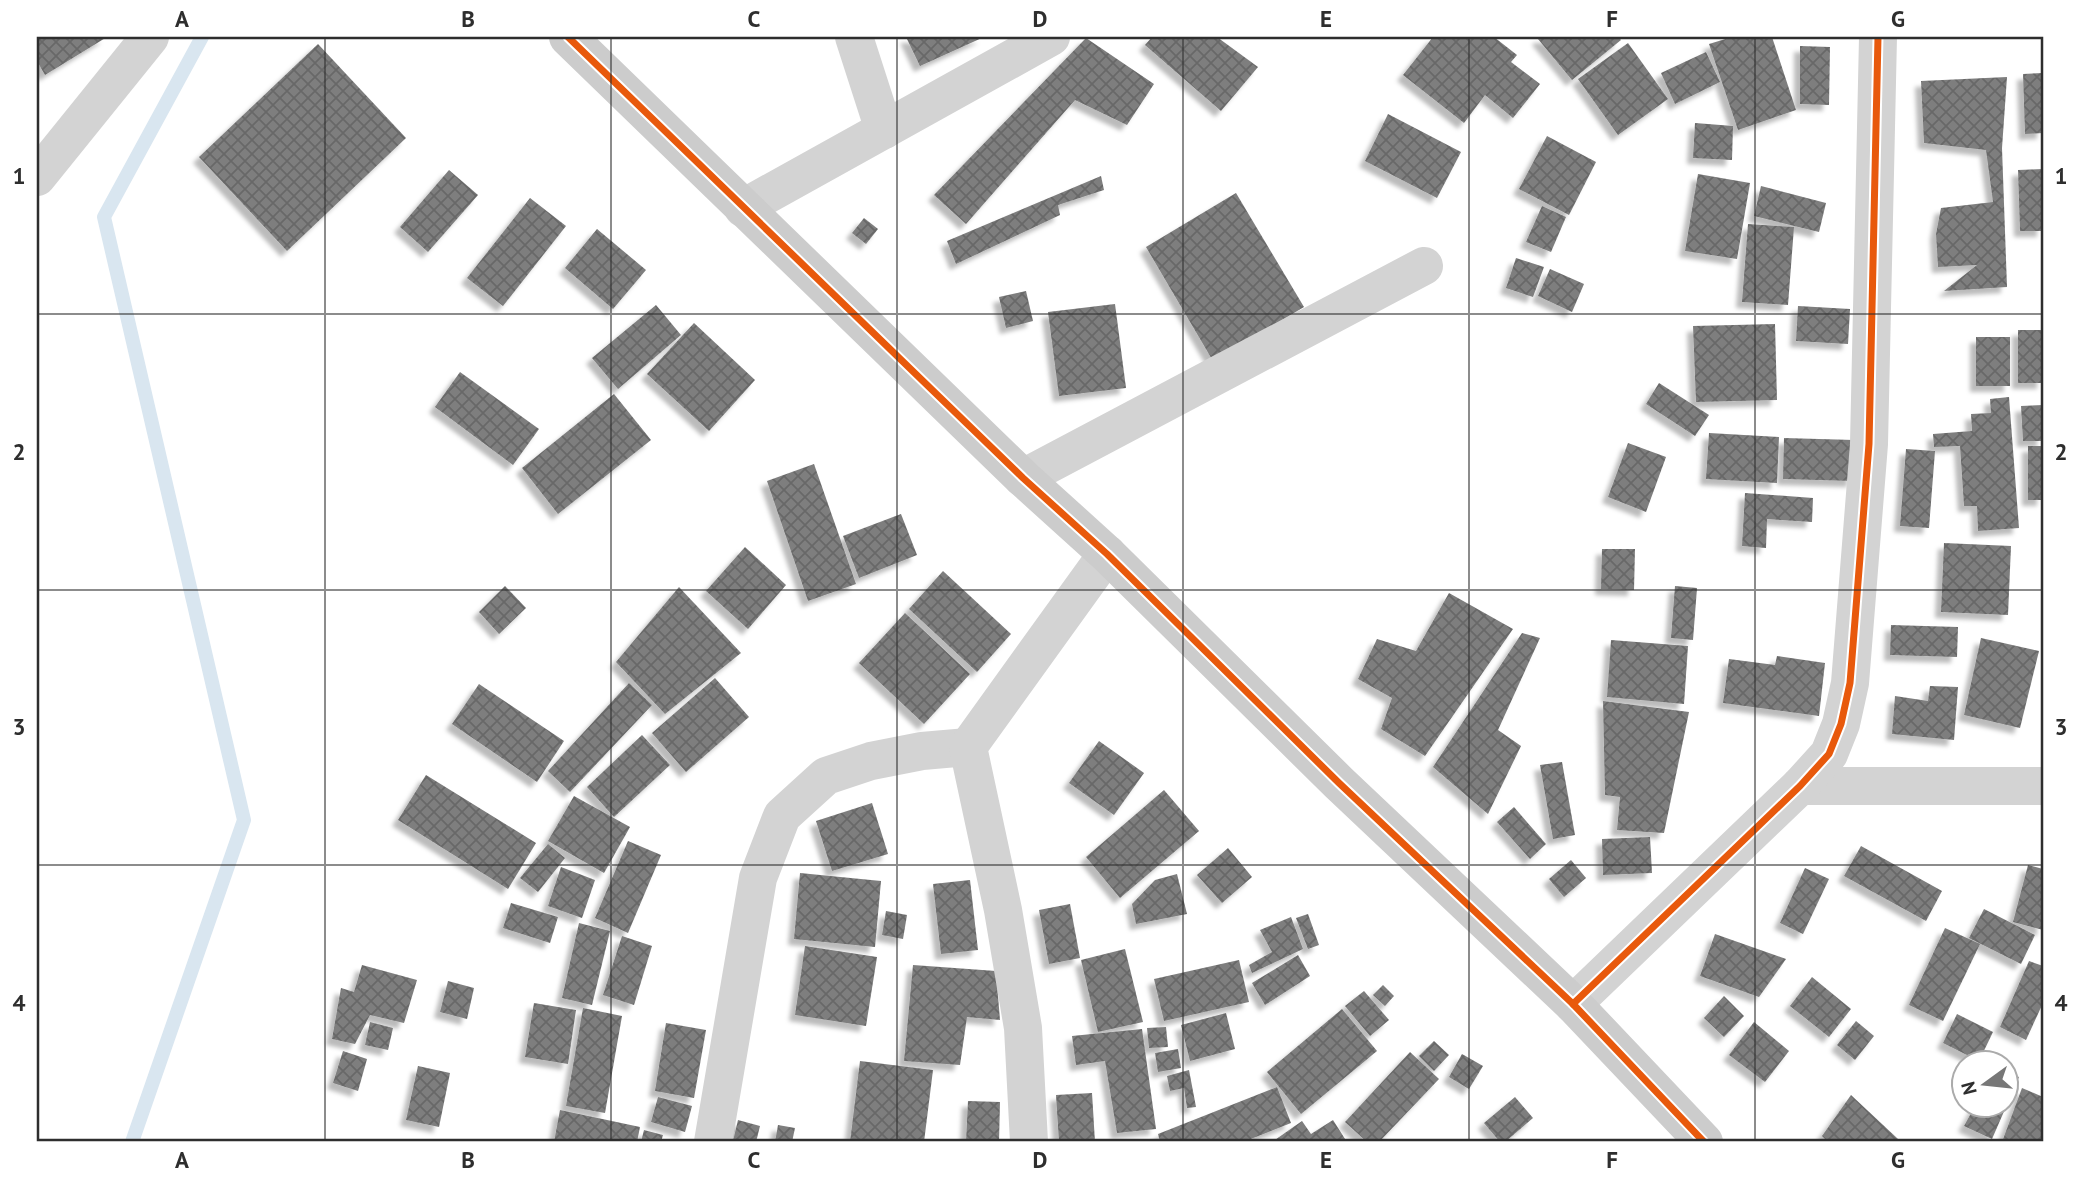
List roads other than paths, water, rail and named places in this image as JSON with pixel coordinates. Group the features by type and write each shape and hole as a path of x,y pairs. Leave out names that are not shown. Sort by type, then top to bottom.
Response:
{"street":[{"path":"37,177 150,37"},
{"path":"568,37 1023,478 1107,554 1339,783 1573,1004 1704,1142"},
{"path":"853,37 884,130"},
{"path":"743,208 1051,37"},
{"path":"1573,1004 1800,786 1829,754 1842,724 1850,683 1869,444 1878,37"},
{"path":"1023,478 1424,266"},
{"path":"1029,1142 1023,1028 1003,910 968,747 1107,554"},
{"path":"713,1142 758,878 782,816 826,776 871,761 922,751 968,747"},
{"path":"1800,786 2043,786"}],"waterway":[{"path":"132,1142 244,820 104,217 202,37"}]}
